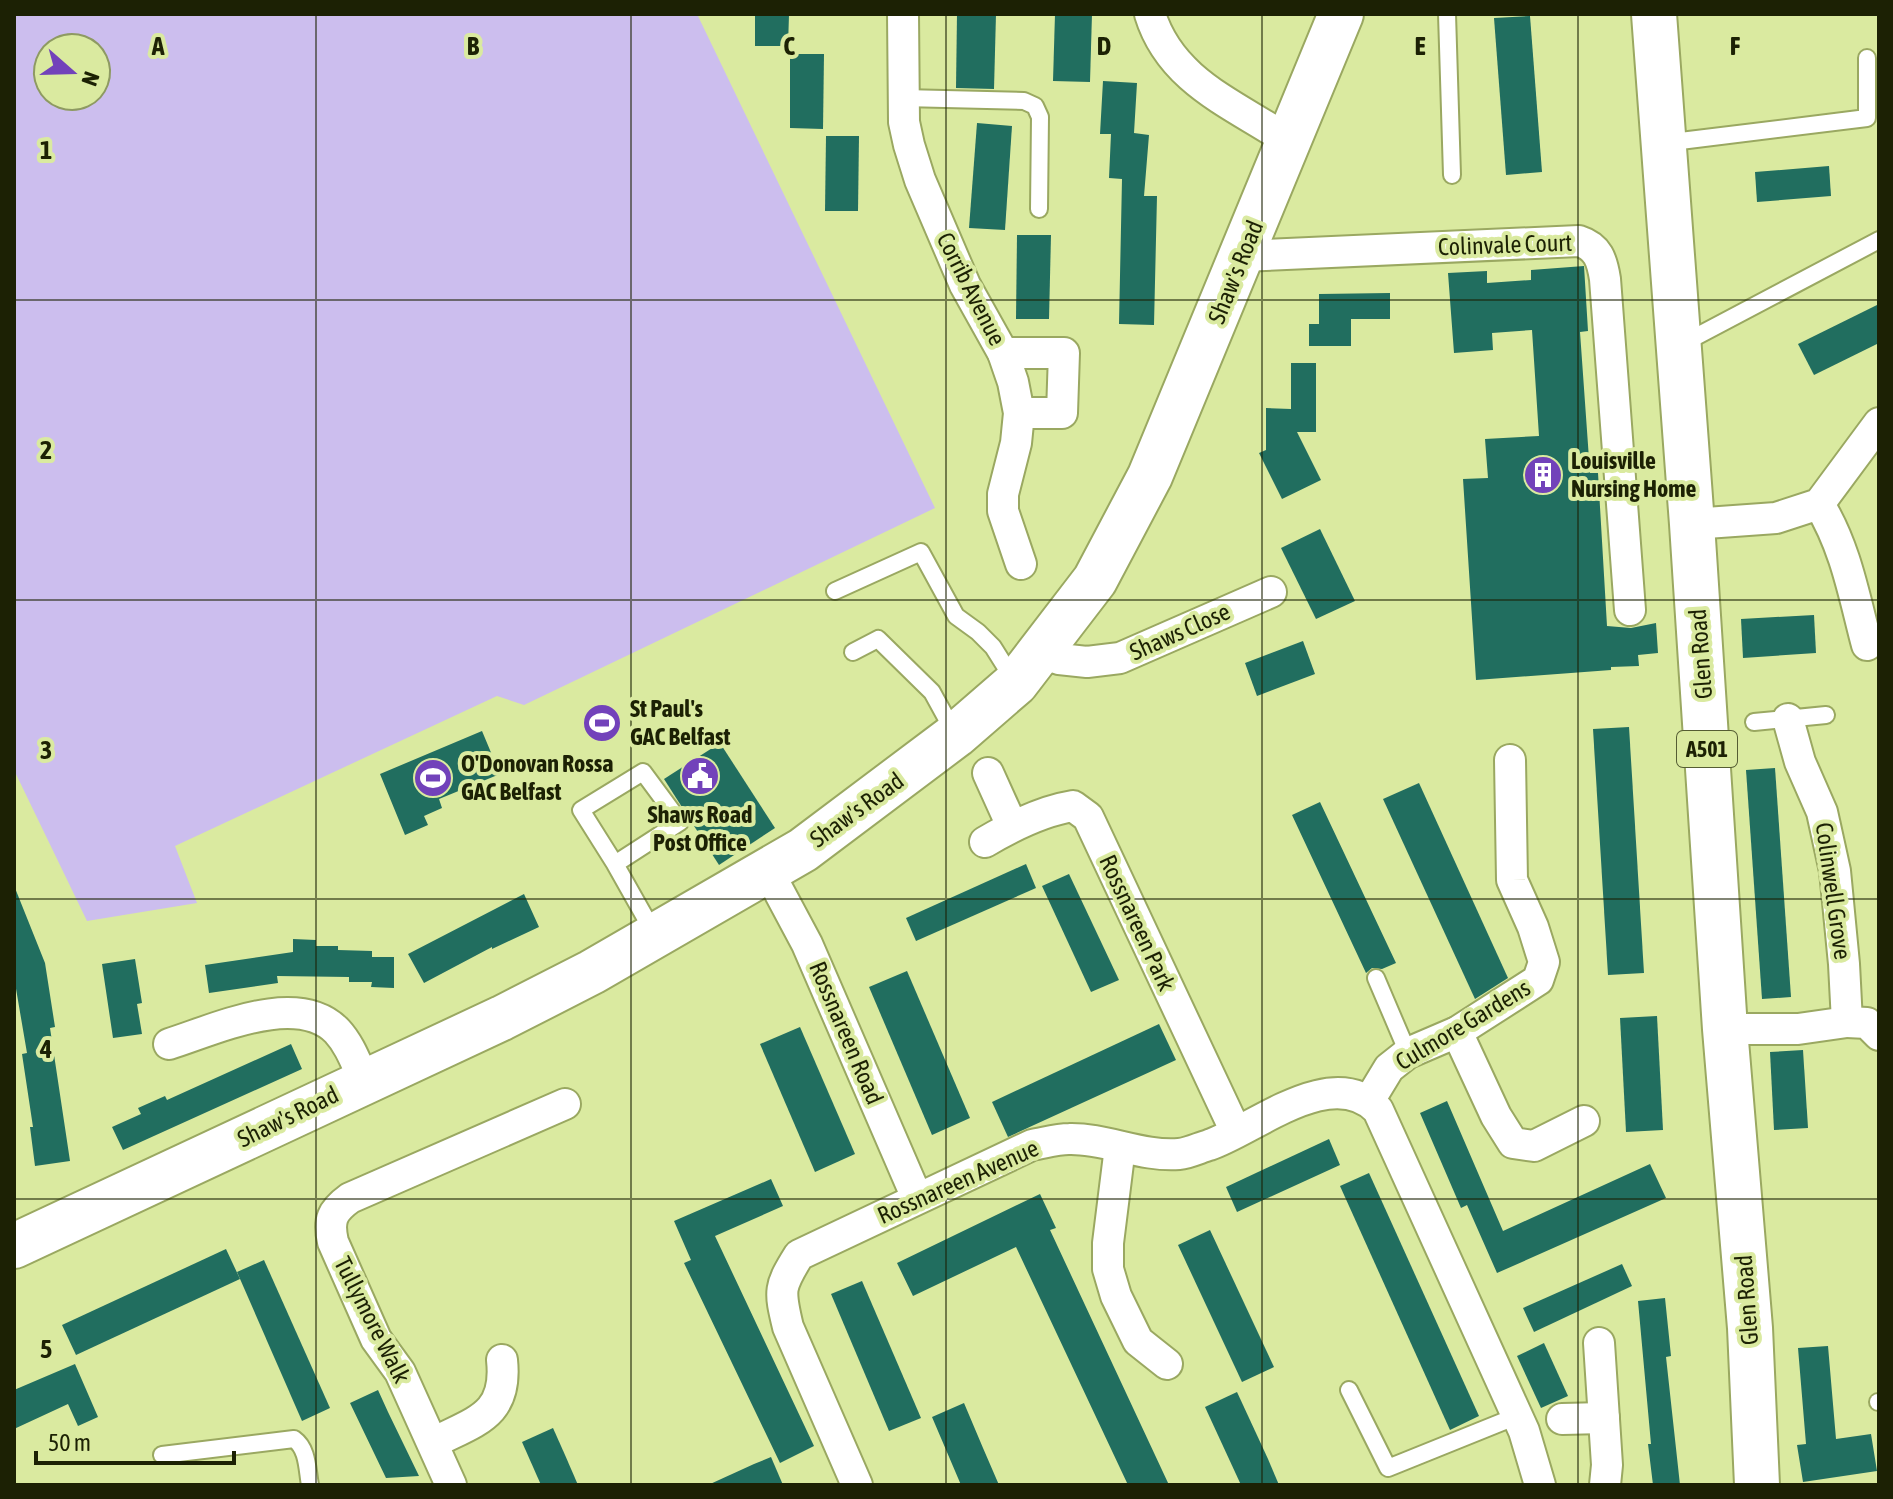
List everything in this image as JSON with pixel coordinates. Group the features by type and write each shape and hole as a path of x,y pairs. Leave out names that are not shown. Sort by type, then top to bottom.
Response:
{"street":[{"name":"Corrib Avenue","path":"903,14 904,122 920,180 965,285 1003,353 1013,382 1019,413 1016,443 1003,494 1003,511 1021,564"},
{"path":"1150,14 1169,55 1192,80 1220,100 1290,138"},
{"name":"Shaw's Road","path":"14,1246 502,1018 592,972 768,871 869,803 956,735 1028,668 1095,580 1120,536 1150,476 1341,14"},
{"name":"Glen Road","path":"1654,14 1725,1029 1750,1328 1757,1485"},
{"name":"Colinvale Court","path":"1242,256 1579,241 1589,245 1598,254 1605,279 1630,610"},
{"path":"1003,353 1064,353 1062,413 1019,413"},
{"path":"1692,524 1776,518 1819,504 1879,423"},
{"path":"1819,504 1833,527 1847,564 1873,647"},
{"name":"Shaws Close","path":"1028,668 1059,659 1087,662 1120,658 1271,592"},
{"name":"Colinwell Grove","path":"1788,719 1800,762 1822,812 1835,871 1847,1022"},
{"name":"Culmore Gardens","path":"1369,1101 1389,1068 1408,1053 1457,1032 1538,980 1544,962 1533,927 1512,880 1510,760"},
{"path":"988,773 1012,826"},
{"name":"Rossnareen Park","path":"985,842 1012,826 1058,808 1073,806 1088,817 1236,1132"},
{"name":"Rossnareen Road","path":"768,871 807,944 917,1198"},
{"path":"169,1044 262,1015 294,1012 314,1017 335,1029 349,1047 364,1080"},
{"path":"1725,1029 1798,1029 1847,1022 1867,1023 1879,1035"},
{"path":"1457,1032 1496,1116 1513,1143 1534,1146 1584,1121"},
{"name":"Rossnareen Avenue","path":"857,1485 788,1327 781,1299 783,1282 799,1255 1032,1145 1069,1139 1180,1154 1215,1143 1292,1103 1327,1095 1369,1101"},
{"path":"1369,1101 1378,1110 1517,1416 1540,1485"},
{"name":"Tullymore Walk","path":"451,1485 400,1372 376,1339 333,1242 329,1225 335,1210 350,1198 565,1104"},
{"path":"1120,1147 1108,1243 1108,1269 1116,1296 1138,1341 1167,1364"},
{"path":"1599,1343 1607,1465 1605,1485"},
{"path":"433,1443 489,1414 499,1398 504,1381 502,1360"},
{"path":"1562,1419 1604,1418"}],"lane":[{"path":"1447,14 1452,175"},
{"path":"1663,144 1867,118 1867,58"},
{"path":"903,98 1024,101 1035,106 1040,117 1039,209"},
{"path":"1677,347 1879,240"},
{"path":"835,591 921,552 956,616 993,647 1028,668"},
{"path":"853,652 878,639 932,692 956,735"},
{"path":"1754,722 1826,715"},
{"path":"615,864 680,822 643,772 581,810 655,936"},
{"path":"1376,978 1408,1053"},
{"path":"1349,1390 1388,1468 1517,1416"},
{"path":"162,1455 294,1439 302,1445 310,1485"}],"shaded area":[{"path":"14,14 697,14 935,508 524,705 497,696 175,846 197,903 87,921 14,770"}],"building":[{"path":"755,14 789,14 788,46 755,46"},
{"path":"957,14 996,14 994,89 956,88"},
{"path":"1055,14 1092,14 1090,82 1053,81"},
{"path":"1530,16 1542,172 1506,175 1494,18"},
{"path":"790,54 824,54 823,129 790,128"},
{"path":"1103,81 1137,83 1134,133 1149,135 1144,196 1157,196 1154,325 1119,324 1122,179 1109,178 1111,134 1100,134"},
{"path":"977,123 1012,126 1005,230 969,228"},
{"path":"826,136 859,136 858,211 825,211"},
{"path":"1829,166 1831,196 1757,202 1755,172"},
{"path":"1017,235 1051,235 1049,319 1016,319"},
{"name":"Louisville Nursing Home","path":"1584,266 1588,331 1580,332 1590,473 1598,473 1607,626 1631,628 1656,623 1658,653 1638,655 1639,666 1476,680 1463,479 1488,478 1485,439 1539,436 1532,330 1492,333 1493,350 1454,353 1448,273 1487,271 1487,283 1531,280 1531,270"},
{"path":"1390,293 1390,319 1351,319 1351,346 1309,346 1309,324 1319,324 1319,294"},
{"path":"1879,304 1879,343 1814,375 1798,344"},
{"path":"1291,363 1316,363 1316,432 1297,432 1321,480 1282,499 1259,453 1266,450 1266,408 1291,409"},
{"path":"1320,529 1355,601 1316,619 1281,548"},
{"path":"1814,615 1816,653 1743,658 1741,619"},
{"path":"1303,641 1315,674 1257,696 1245,663"},
{"path":"1629,727 1644,973 1608,975 1593,729"},
{"path":"482,731 500,774 439,799 442,808 424,816 428,825 405,835 380,774"},
{"path":"720,743 775,828 719,865 664,779"},
{"path":"1775,768 1791,997 1762,999 1746,770"},
{"path":"1419,783 1508,978 1475,999 1383,799"},
{"path":"1320,802 1396,963 1382,969 1372,968 1366,973 1292,815"},
{"path":"1026,864 1036,888 916,941 906,918"},
{"path":"1069,874 1119,980 1091,992 1042,886"},
{"path":"15,888 45,963 55,1027 50,1028 70,1161 35,1166 30,1127 33,1127 22,1054 27,1053 14,977"},
{"path":"524,894 539,927 492,947 424,983 408,954"},
{"path":"293,939 316,940 316,946 338,946 338,950 372,951 372,957 394,957 394,988 371,987 372,982 349,982 349,977 277,976 278,983 209,993 205,965 293,952"},
{"path":"135,959 142,1003 137,1004 142,1034 113,1038 102,964"},
{"path":"907,971 970,1118 932,1135 869,987"},
{"path":"1657,1016 1663,1130 1626,1132 1620,1018"},
{"path":"1159,1024 1176,1060 1008,1137 992,1102"},
{"path":"800,1027 855,1154 815,1172 760,1044"},
{"path":"291,1044 302,1069 123,1150 112,1127 141,1114 138,1108 165,1096 167,1100"},
{"path":"1803,1050 1808,1128 1774,1130 1770,1052"},
{"path":"1447,1101 1503,1231 1650,1164 1666,1198 1497,1273 1467,1205 1461,1208 1420,1113"},
{"path":"1329,1139 1340,1165 1237,1212 1226,1187"},
{"path":"1369,1173 1479,1416 1450,1430 1340,1186"},
{"path":"771,1179 783,1206 715,1236 814,1446 780,1463 684,1263 691,1260 674,1221"},
{"path":"1040,1194 1056,1228 1050,1230 1169,1485 1128,1485 1016,1247 913,1296 897,1263"},
{"path":"1210,1230 1274,1367 1242,1382 1178,1245"},
{"path":"226,1249 240,1279 76,1355 62,1325"},
{"path":"264,1260 330,1408 302,1421 237,1272"},
{"path":"1622,1264 1632,1286 1534,1332 1523,1308"},
{"path":"862,1281 921,1418 889,1431 831,1294"},
{"path":"1665,1298 1671,1356 1666,1357 1680,1485 1653,1485 1648,1444 1651,1444 1638,1301"},
{"path":"1544,1343 1568,1396 1541,1408 1517,1356"},
{"path":"1828,1346 1836,1439 1871,1434 1877,1471 1803,1482 1797,1445 1806,1444 1798,1348"},
{"path":"75,1364 98,1417 78,1426 68,1404 14,1429 14,1390"},
{"path":"378,1390 419,1476 386,1478 350,1403"},
{"path":"1237,1392 1279,1485 1241,1485 1205,1407"},
{"path":"964,1403 999,1485 961,1485 932,1417"},
{"path":"553,1428 578,1485 541,1485 522,1442"},
{"path":"771,1457 783,1485 708,1485 754,1464"}],"place":[{"name":"Louisville Nursing Home","path":"1543,475"},
{"name":"St Paul's GAC Belfast","path":"602,723"},
{"name":"Shaws Road Post Office","path":"700,776"},
{"name":"O'Donovan Rossa GAC Belfast","path":"433,778"}]}
